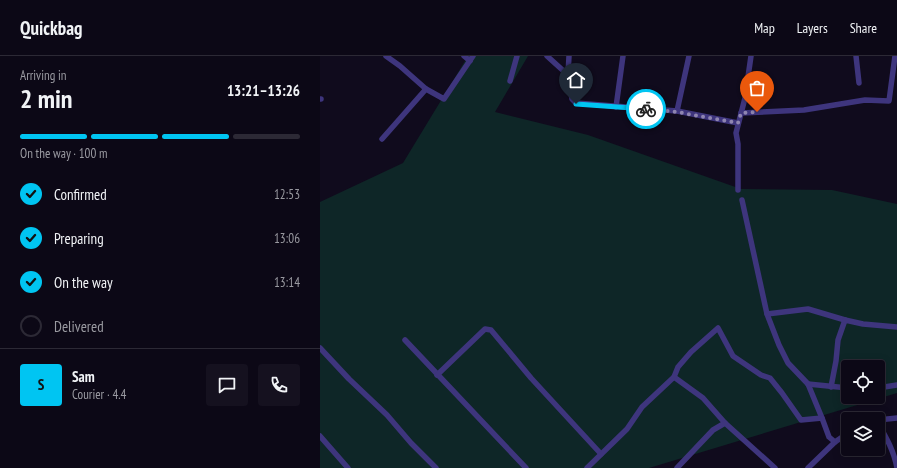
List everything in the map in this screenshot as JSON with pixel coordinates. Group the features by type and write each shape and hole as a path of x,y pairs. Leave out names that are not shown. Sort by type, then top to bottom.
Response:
{"street":[{"path":"386,56 426,89 444,99 472,58 464,56"},
{"path":"510,81 517,56"},
{"path":"547,56 568,75"},
{"path":"569,56 568,75 572,99 576,104 677,112 738,123"},
{"path":"616,107 623,56"},
{"path":"677,112 689,56"},
{"path":"738,190 738,144 736,134 745,98 751,56"},
{"path":"856,56 859,83"},
{"path":"889,101 895,56"},
{"path":"382,139 426,89"},
{"path":"741,113 804,110 865,100 897,102"},
{"path":"742,200 767,314 786,358 792,367 808,384 829,437 835,442"},
{"path":"767,314 808,309 863,324 897,327"},
{"path":"831,387 838,340 845,320"},
{"path":"587,468 633,422 642,407 674,377 678,366 691,352 718,328 733,356 761,375 770,378 801,420 822,418"},
{"path":"437,375 485,329 491,330 531,378 601,454"},
{"path":"405,340 526,468"},
{"path":"320,348 349,380 387,414 411,443 436,468"},
{"path":"674,377 703,398 725,424 775,468"},
{"path":"808,384 841,388"},
{"path":"885,387 897,385"},
{"path":"885,421 897,418"},
{"path":"677,468 713,430 725,424"},
{"path":"885,434 894,454 897,468"},
{"path":"320,436 348,468"},
{"path":"808,468 841,438"}],"green space":[{"path":"468,56 528,56 495,112 588,135 741,189 832,190 897,204 897,393 885,397 885,360 841,360 841,404 861,404 649,468 320,468 320,202 403,163"}],"way so far":[{"path":"646,109 677,112 738,123 741,113 757,112"}],"route":[{"path":"576,104 646,109"}]}
